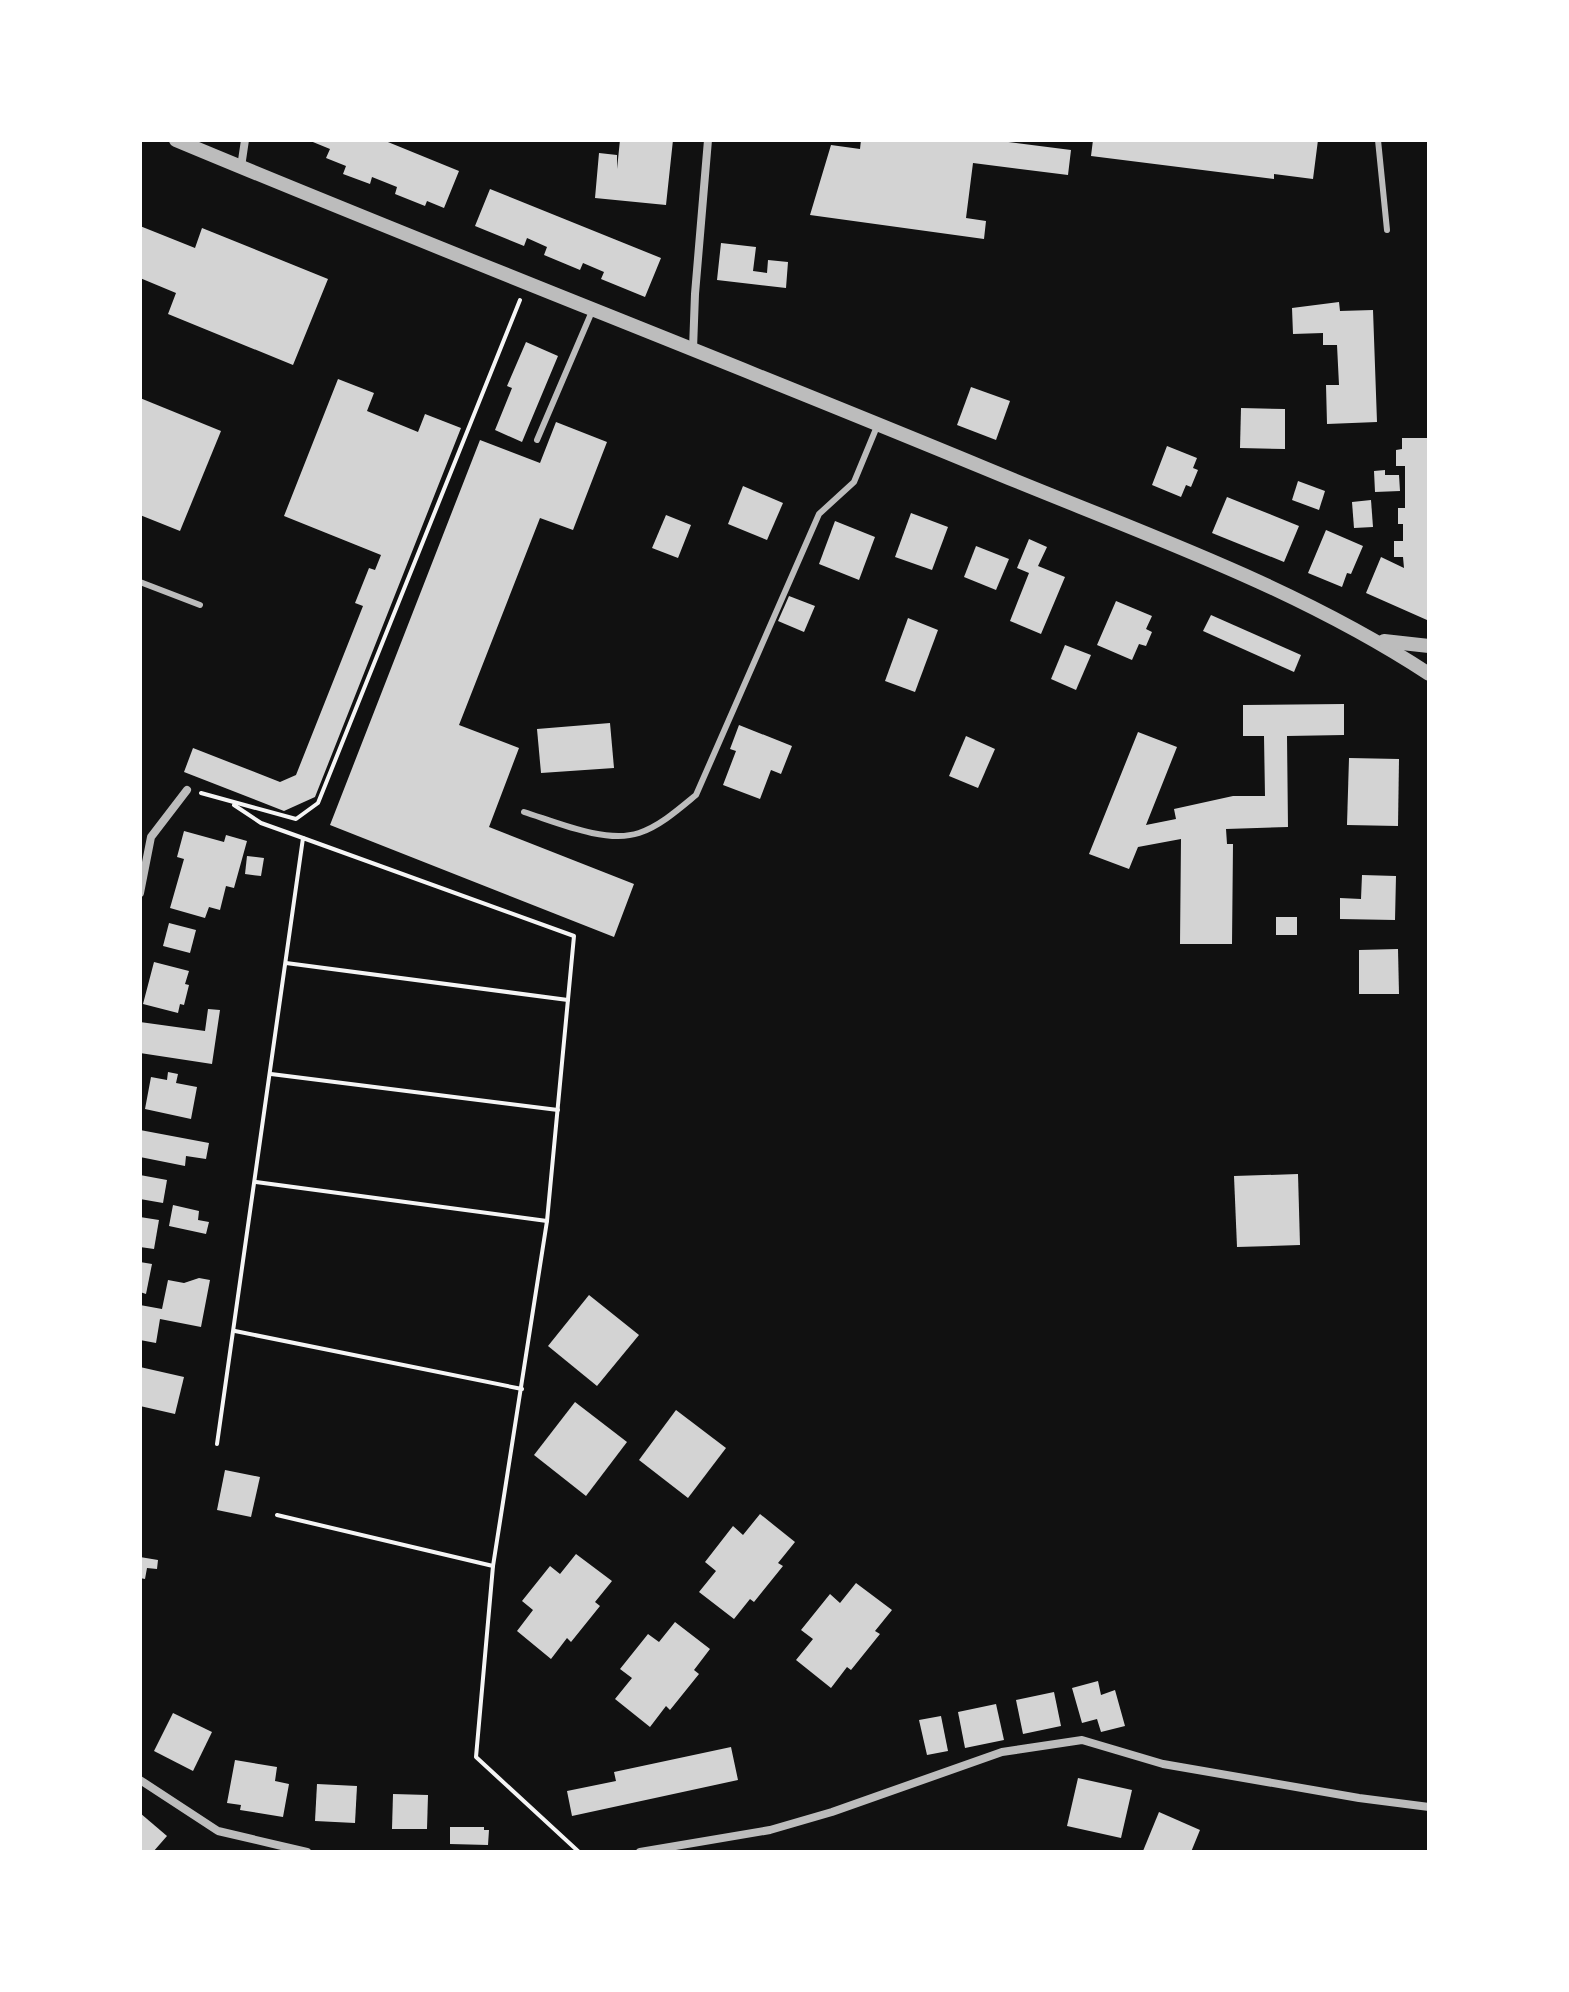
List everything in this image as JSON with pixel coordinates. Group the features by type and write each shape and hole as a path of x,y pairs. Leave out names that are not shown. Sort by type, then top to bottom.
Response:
{"street":[{"path":"176,140 1271,587 1379,641 1429,674"},
{"path":"241,167 245,140"},
{"path":"693,349 708,140"},
{"path":"1379,641 1429,646"},
{"path":"140,893 151,837 187,790"},
{"path":"640,1852 770,1830 832,1812 1002,1752 1082,1740 1163,1764 1429,1807"},
{"path":"140,1780 218,1831 307,1852"}],"lane":[{"path":"1378,140 1387,230"},
{"path":"537,440 593,309"},
{"path":"524,812 593,834 637,834 671,815 696,795 819,514 854,482 878,424"},
{"path":"140,582 200,605"},
{"path":"140,838 150,842"}],"path":[{"path":"187,790 296,819 318,803 527,282"},
{"path":"229,801 261,823 574,936 547,1221 493,1566 476,1757 579,1852"},
{"path":"217,1444 303,838"},
{"path":"286,963 568,1000"},
{"path":"271,1074 559,1110"},
{"path":"256,1182 547,1221"},
{"path":"235,1331 522,1389"},
{"path":"277,1515 493,1566"}],"building":[{"path":"308,140 383,140 459,171 444,208 427,201 425,206 395,194 397,187 372,177 370,184 343,174 346,166 326,158 330,149"},
{"path":"620,140 673,140 666,205 595,198 599,153 617,155 617,169"},
{"path":"861,140 993,140 1071,150 1068,175 973,163 966,218 986,221 984,239 810,215 831,145 860,149"},
{"path":"1093,140 1318,140 1313,179 1274,174 1274,179 1091,156"},
{"path":"490,189 661,258 645,297 601,279 604,272 583,263 580,270 544,255 547,247 527,238 524,246 475,226"},
{"path":"140,226 195,248 202,228 328,279 293,365 168,314 176,293 140,278"},
{"path":"721,243 756,247 753,271 767,273 768,260 788,262 786,288 717,280"},
{"path":"1339,302 1340,311 1373,310 1377,422 1327,424 1326,385 1339,385 1337,345 1323,345 1323,333 1293,334 1292,308"},
{"path":"526,342 558,356 522,442 495,430 512,388 507,386"},
{"path":"338,379 374,393 367,411 418,432 425,414 461,428 315,797 284,811 184,772 193,748 280,782 296,775 363,606 355,603 369,568 375,570 381,555 284,516"},
{"path":"971,387 1010,401 996,440 957,425"},
{"path":"140,398 221,431 180,531 140,515"},
{"path":"1241,408 1285,409 1285,449 1240,448"},
{"path":"556,422 607,442 573,530 540,518 459,725 519,748 489,827 634,884 614,937 330,825 480,440 540,463"},
{"path":"1402,438 1429,438 1427,620 1366,593 1381,557 1404,568 1403,557 1394,557 1394,541 1403,541 1403,524 1398,524 1398,508 1405,508 1405,466 1396,466 1396,450 1402,449"},
{"path":"1167,446 1197,458 1193,468 1198,470 1191,487 1186,485 1181,497 1152,485"},
{"path":"1385,470 1385,475 1399,475 1400,491 1375,492 1374,471"},
{"path":"1298,481 1325,491 1319,510 1292,500"},
{"path":"743,486 783,503 767,540 728,524"},
{"path":"1227,497 1299,526 1284,562 1212,533"},
{"path":"1371,500 1373,527 1354,528 1352,502"},
{"path":"911,513 948,527 932,570 895,557"},
{"path":"666,515 691,525 678,558 652,548"},
{"path":"835,521 875,537 859,580 819,564"},
{"path":"1326,530 1363,546 1342,587 1308,573"},
{"path":"1029,539 1047,547 1038,566 1065,577 1041,634 1010,621 1029,573 1017,568"},
{"path":"976,546 1009,559 996,590 964,577"},
{"path":"789,596 815,606 804,632 778,621"},
{"path":"1116,601 1152,616 1146,629 1152,632 1146,646 1139,644 1132,660 1097,645"},
{"path":"1211,615 1301,655 1294,672 1203,631"},
{"path":"908,618 938,630 915,692 885,681"},
{"path":"1065,645 1091,655 1076,690 1051,679"},
{"path":"1344,704 1344,735 1287,736 1288,827 1226,829 1227,844 1233,844 1232,944 1180,944 1181,839 1138,847 1129,869 1089,854 1138,732 1177,747 1146,825 1176,819 1174,809 1233,796 1265,796 1264,736 1243,736 1243,705"},
{"path":"610,723 614,768 541,773 537,729"},
{"path":"739,725 792,746 781,774 771,770 760,799 723,785 736,751 730,749"},
{"path":"966,736 995,749 978,788 949,776"},
{"path":"1349,758 1399,759 1398,826 1347,825"},
{"path":"184,831 224,842 226,835 247,841 234,888 226,886 220,910 209,907 205,918 170,908 184,859 177,857"},
{"path":"247,856 264,858 261,876 245,874"},
{"path":"1362,875 1396,876 1395,920 1340,919 1340,898 1361,899"},
{"path":"1276,917 1297,917 1297,935 1276,935"},
{"path":"169,923 196,930 190,953 163,946"},
{"path":"1398,949 1399,994 1359,994 1359,950"},
{"path":"154,962 189,971 184,1005 180,1004 178,1013 143,1004"},
{"path":"208,1009 220,1010 212,1064 140,1053 140,1022 205,1031"},
{"path":"168,1072 178,1074 176,1083 197,1087 191,1119 145,1109 151,1077 167,1080"},
{"path":"140,1130 209,1143 206,1159 186,1156 185,1166 140,1157"},
{"path":"1298,1174 1300,1245 1237,1247 1234,1176"},
{"path":"140,1175 167,1180 163,1203 140,1199"},
{"path":"173,1205 199,1211 198,1220 209,1222 206,1234 169,1226"},
{"path":"140,1217 159,1220 154,1249 140,1247"},
{"path":"140,1262 152,1264 146,1294 140,1292"},
{"path":"199,1278 210,1280 201,1327 160,1319 156,1343 140,1340 140,1305 162,1309 168,1280 184,1283"},
{"path":"589,1295 639,1335 597,1386 548,1346"},
{"path":"140,1367 184,1377 175,1414 140,1406"},
{"path":"575,1402 627,1442 586,1496 534,1455"},
{"path":"676,1410 726,1448 688,1498 639,1460"},
{"path":"225,1470 260,1477 251,1517 217,1510"},
{"path":"760,1514 795,1542 778,1563 783,1566 754,1602 750,1599 734,1619 699,1592 716,1571 705,1562 733,1526 743,1535"},
{"path":"576,1554 612,1581 595,1602 600,1606 571,1642 567,1638 551,1659 517,1631 533,1610 522,1601 550,1566 560,1574"},
{"path":"140,1557 158,1560 157,1569 147,1568 145,1579 140,1578"},
{"path":"856,1583 892,1610 875,1631 880,1634 851,1670 847,1667 831,1688 796,1660 813,1639 801,1630 830,1594 840,1603"},
{"path":"675,1622 710,1649 694,1670 699,1674 670,1710 666,1706 650,1727 615,1699 632,1678 620,1669 648,1634 659,1642"},
{"path":"1098,1681 1101,1695 1115,1690 1125,1726 1101,1732 1097,1719 1082,1723 1072,1688"},
{"path":"1054,1692 1061,1726 1023,1734 1016,1700"},
{"path":"996,1704 1004,1740 965,1748 958,1712"},
{"path":"173,1713 212,1732 193,1771 154,1751"},
{"path":"941,1716 948,1751 927,1755 919,1720"},
{"path":"731,1747 738,1780 572,1816 567,1791 616,1781 614,1772"},
{"path":"235,1760 277,1767 275,1781 289,1784 283,1817 240,1810 241,1805 227,1803"},
{"path":"1078,1778 1132,1790 1121,1838 1067,1826"},
{"path":"317,1784 357,1786 355,1823 315,1821"},
{"path":"393,1794 428,1795 427,1829 392,1829"},
{"path":"1159,1812 1200,1830 1191,1852 1143,1851"},
{"path":"140,1813 167,1836 153,1852 140,1852"},
{"path":"450,1827 484,1827 484,1830 489,1830 488,1845 450,1844"}]}
